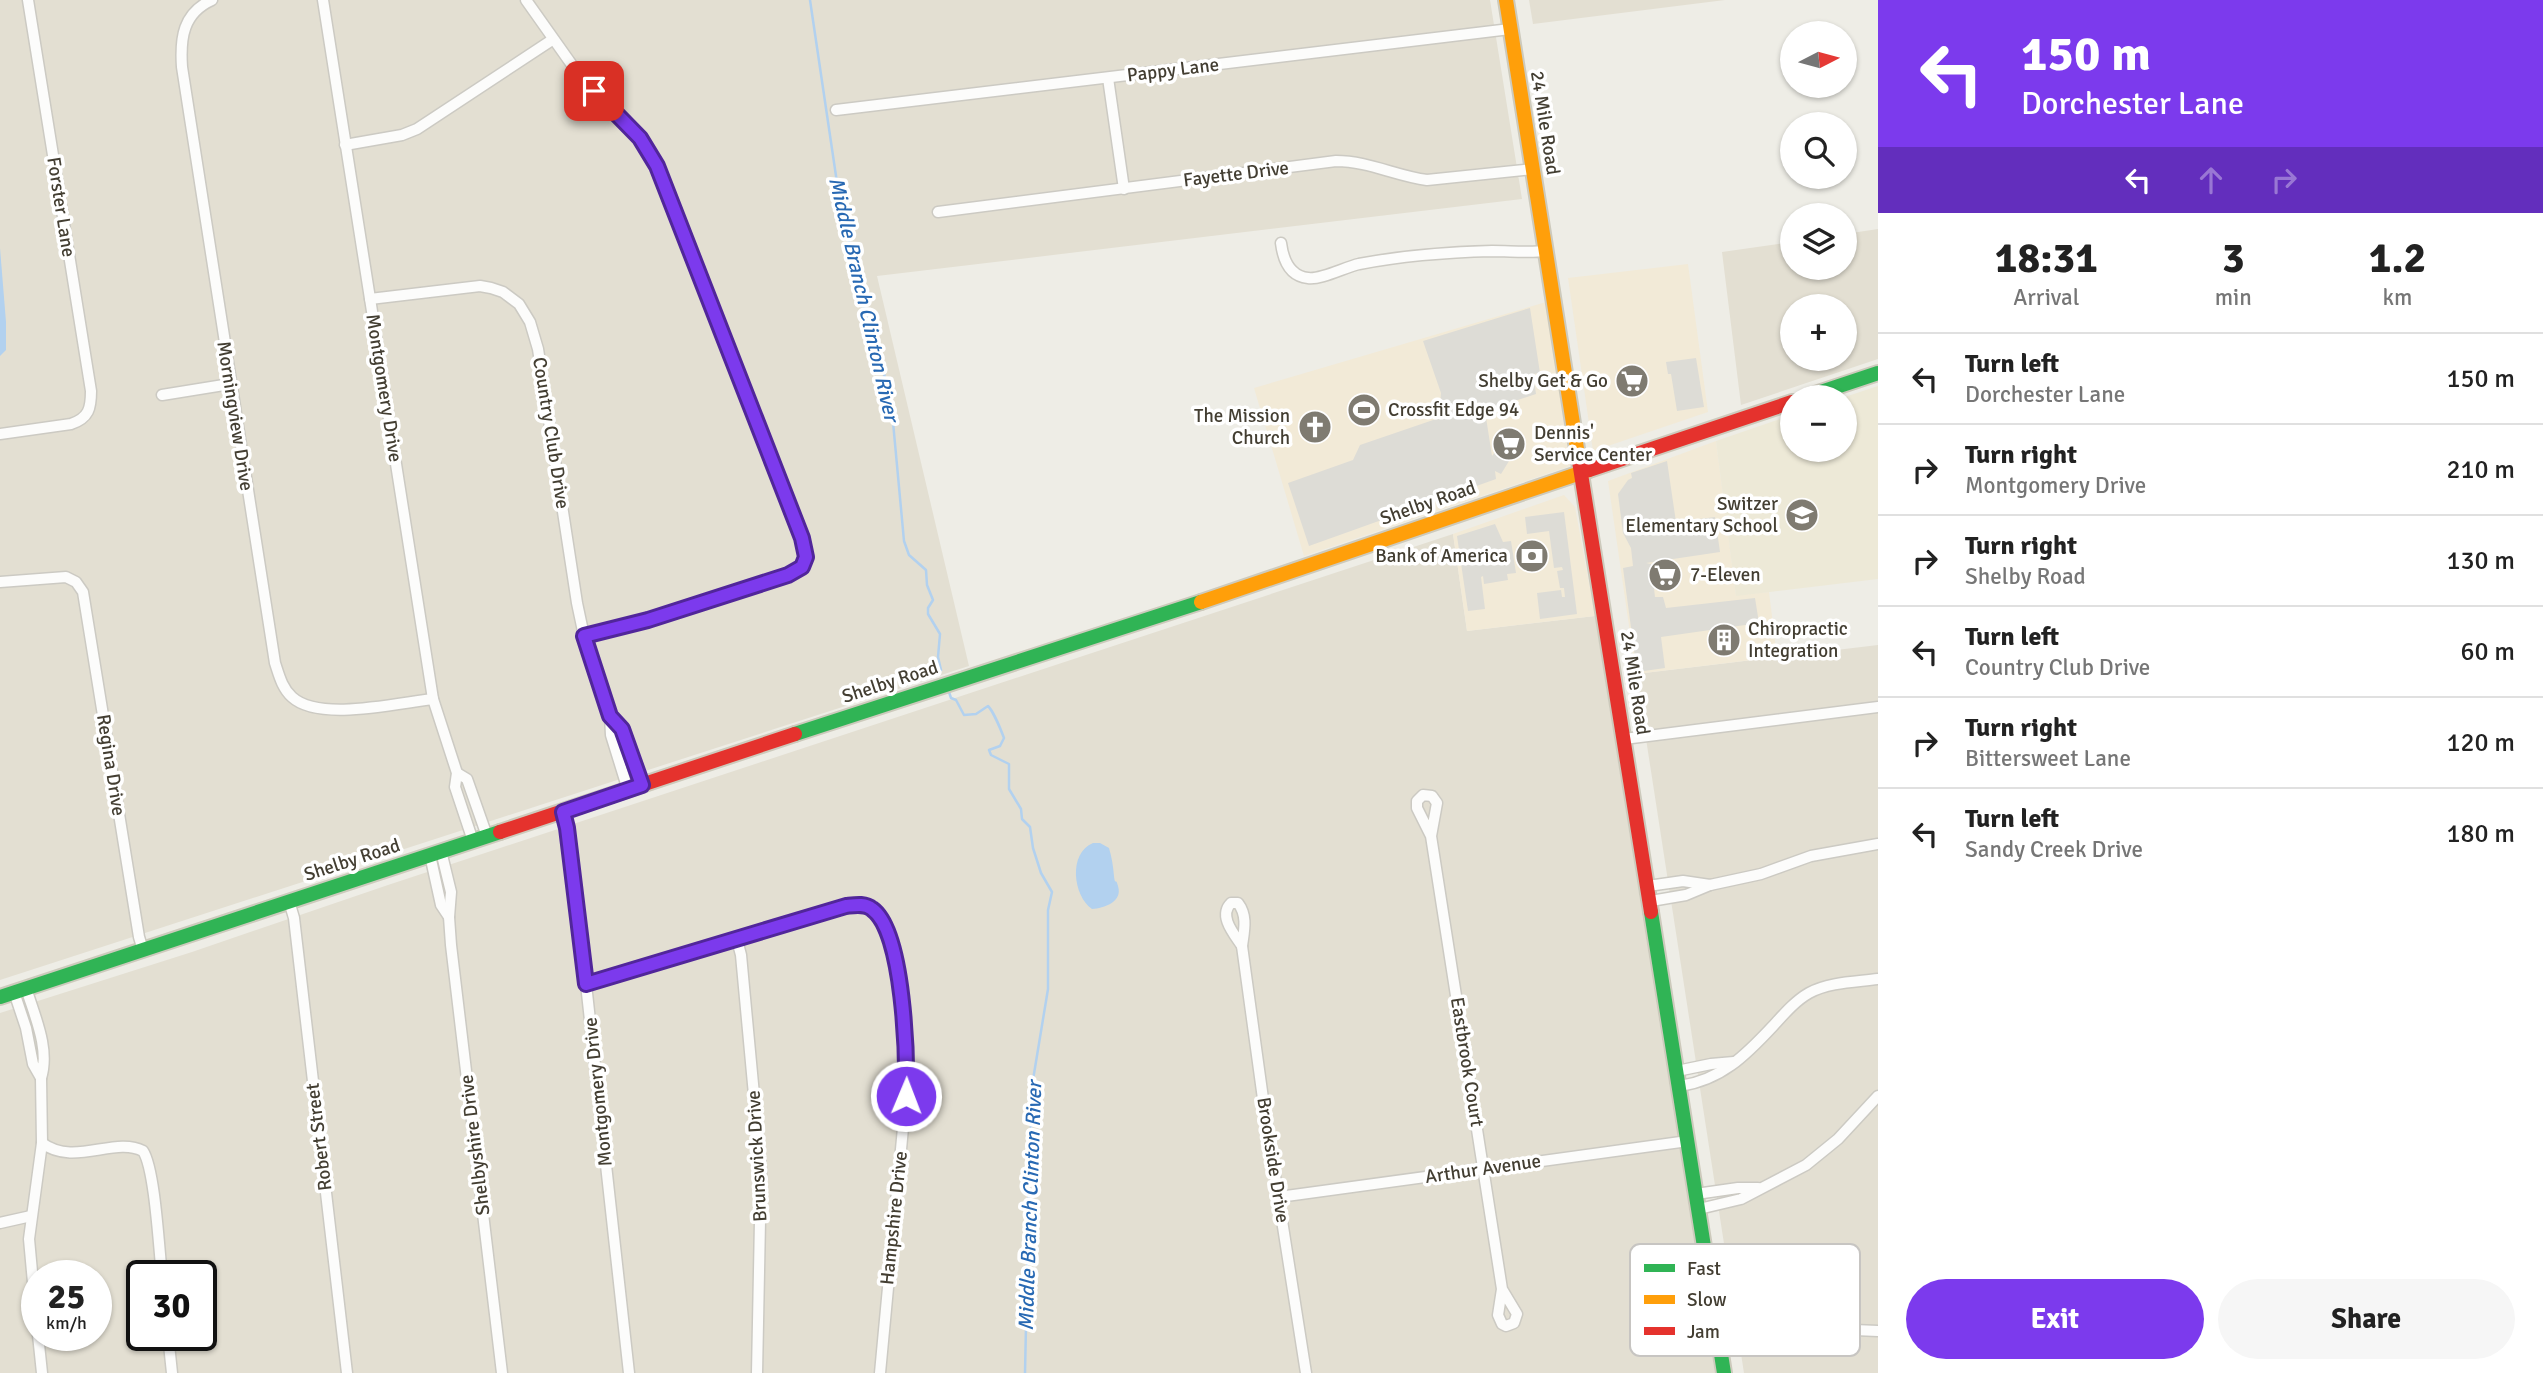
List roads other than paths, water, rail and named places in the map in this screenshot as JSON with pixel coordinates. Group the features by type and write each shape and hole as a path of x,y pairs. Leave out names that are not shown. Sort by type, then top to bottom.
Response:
{"street":[{"name":"Forster Lane","path":"0,433 81,421 88,414 91,405 91,391 28,0"},
{"name":"Morningview Drive","path":"212,0 197,8 185,24 180,50 275,663 285,689 300,703 330,710 432,699"},
{"name":"Montgomery Drive","path":"323,0 432,699 457,772 467,779 480,839"},
{"path":"526,0 552,40 583,79 640,138 657,166 805,548 805,563 799,570 788,575 648,620 584,636"},
{"name":"24 Mile Road","path":"1506,0 1704,1244"},
{"name":"Pappy Lane","path":"836,110 1510,29"},
{"path":"345,145 402,135 417,129 552,40"},
{"path":"1108,78 1124,189"},
{"name":"Fayette Drive","path":"938,212 1336,161 1358,162 1427,180 1532,169"},
{"path":"1281,243 1285,262 1298,276 1309,279 1351,266 1395,258 1490,251 1546,251"},
{"name":"Country Club Drive","path":"370,299 480,286 503,292 526,313 538,349 584,636 610,716 611,735 635,788"},
{"path":"1842,385 1878,373"},
{"path":"162,395 230,384"},
{"name":"Shelby Road","path":"13,993 970,676 1170,613 1780,406"},
{"name":"Regina Drive","path":"0,582 59,577 76,582 85,601 143,950"},
{"path":"1624,739 1878,707"},
{"name":"Montgomery Drive","path":"457,772 455,787 480,839"},
{"name":"Montgomery Drive","path":"563,812 586,984 629,1373"},
{"name":"Eastbrook Court","path":"1431,836 1502,1289"},
{"path":"1651,901 1686,895 1710,885 1761,874 1811,856 1878,844"},
{"name":"Shelbyshire Drive","path":"435,853 441,905 449,917 502,1373"},
{"path":"1648,886 1683,881 1710,885"},
{"name":"Robert Street","path":"289,901 294,918 347,1373"},
{"name":"Hampshire Drive","path":"737,940 846,906 866,905 880,916 892,948 903,1012 907,1063 880,1373"},
{"path":"586,984 737,940"},
{"name":"Brunswick Drive","path":"737,940 741,956 761,1170 757,1373"},
{"name":"Brookside Drive","path":"1242,946 1306,1373"},
{"path":"1679,1087 1714,1078 1747,1053 1791,1007 1810,993 1849,982 1878,979"},
{"path":"13,993 26,1028 33,1063 41,1078 42,1143 31,1216 29,1260"},
{"path":"1677,1071 1735,1062"},
{"path":"1699,1209 1741,1199 1791,1173 1826,1150 1878,1096"},
{"name":"Arthur Avenue","path":"1279,1197 1688,1141"},
{"path":"42,1143 60,1152 130,1147 144,1151 148,1158 160,1260"},
{"path":"1696,1194 1759,1188"},
{"path":"0,1223 31,1216"},
{"path":"1860,1330 1878,1331"},
{"path":"40,1351 42,1373"},
{"path":"171,1351 173,1373"}],"water":[{"path":"0,248 6,350 0,356"},
{"path":"1093,843 1109,848 1119,892 1111,903 1092,909 1081,895 1076,875 1080,856 1085,848"}],"waterway":[{"name":"Middle Branch Clinton River","path":"810,0 840,203 864,307 880,352 893,422 904,541 909,555 926,570 927,585 933,600 928,614 940,634 938,657 941,670"},
{"name":"Middle Branch Clinton River","path":"949,692 964,715 976,714 988,706 994,716 1004,738 1000,746 989,750 991,755 1009,764 1009,789 1021,809 1022,819 1030,827 1041,873 1052,892 1048,910 1048,989 1029,1104 1035,1142 1029,1184 1025,1373"}],"place":[{"name":"Shelby Get & Go","path":"1632,381"},
{"name":"Crossfit Edge 94","path":"1364,410"},
{"name":"The Mission Church","path":"1315,427"},
{"name":"Dennis' Service Center","path":"1509,444"},
{"name":"Switzer Elementary School","path":"1802,515"},
{"name":"Bank of America","path":"1532,556"},
{"name":"7-Eleven","path":"1665,575"},
{"name":"Chiropractic Integration","path":"1724,640"}]}
